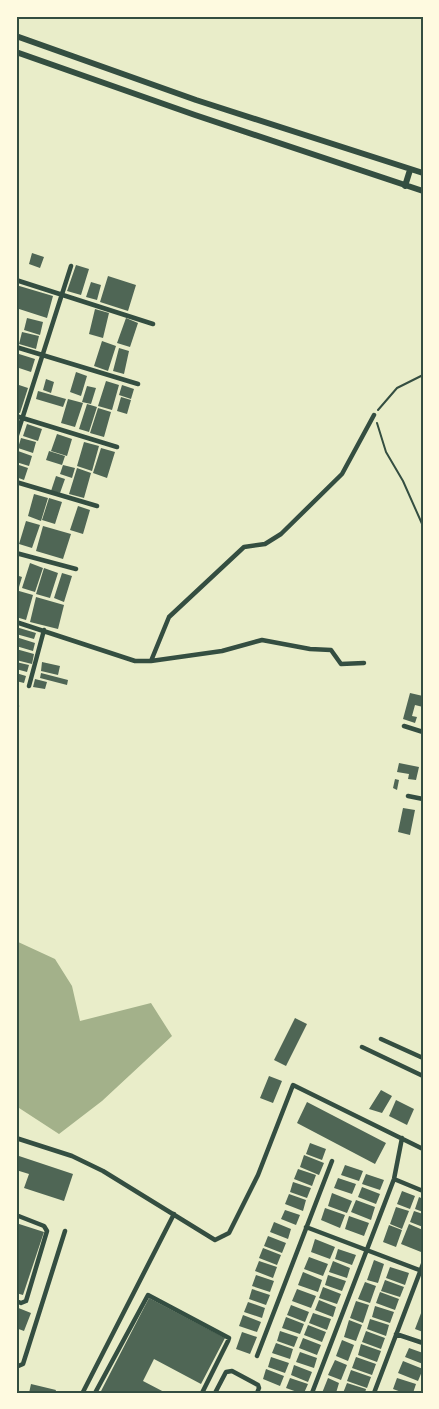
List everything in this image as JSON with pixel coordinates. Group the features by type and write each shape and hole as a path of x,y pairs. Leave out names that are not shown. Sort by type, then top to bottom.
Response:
{"main road":[{"path":"16,36 205,103 423,173"},
{"path":"16,52 423,191"},
{"path":"405,186 410,170"}],"street":[{"path":"16,438 71,266"},
{"path":"16,280 153,324"},
{"path":"16,348 42,354 138,384"},
{"path":"151,661 169,617 244,547 265,544 281,534 342,474 374,415"},
{"path":"16,416 117,447"},
{"path":"16,482 97,506"},
{"path":"16,553 76,569"},
{"path":"16,622 135,661 151,661 222,651 262,640 310,649 331,650 341,664 364,662"},
{"path":"29,686 44,630"},
{"path":"404,726 423,732"},
{"path":"408,796 423,799"},
{"path":"381,1039 423,1058"},
{"path":"362,1047 423,1076"},
{"path":"16,1138 72,1156 103,1171 215,1240 229,1233 258,1176 293,1085 423,1149"},
{"path":"312,1393 394,1179 402,1138"},
{"path":"257,1356 332,1161"},
{"path":"394,1179 423,1191"},
{"path":"83,1392 174,1214"},
{"path":"16,1215 44,1226 47,1231 26,1301 16,1301"},
{"path":"306,1227 422,1271"},
{"path":"16,1367 23,1364 65,1231"},
{"path":"374,1393 422,1271 423,1264"},
{"path":"95,1393 148,1295 229,1338 202,1393"},
{"path":"396,1334 423,1343"},
{"path":"215,1393 226,1372 232,1371 258,1385 257,1393"}],"path":[{"path":"423,375 397,388 374,415 386,452 404,481 423,526"}],"shaded area":[{"path":"16,941 55,959 72,986 80,1021 151,1003 172,1036 102,1101 59,1134 16,1106"}],"building":[{"path":"32,253 44,257 40,268 29,264"},
{"path":"76,265 89,269 81,295 67,291"},
{"path":"108,276 136,285 128,311 100,302"},
{"path":"91,282 101,285 97,300 86,297"},
{"path":"16,285 53,296 47,318 16,308"},
{"path":"95,309 109,313 103,338 89,334"},
{"path":"27,318 43,322 40,335 24,330"},
{"path":"126,318 138,323 130,347 117,343"},
{"path":"22,332 39,336 36,349 19,344"},
{"path":"102,341 116,346 108,371 94,366"},
{"path":"119,348 129,351 124,374 113,371"},
{"path":"19,354 35,359 31,372 16,367"},
{"path":"76,372 87,376 81,396 70,392"},
{"path":"46,379 54,382 51,393 43,390"},
{"path":"106,381 119,385 112,410 98,406"},
{"path":"16,384 28,388 20,413 16,412"},
{"path":"122,385 134,389 131,399 119,395"},
{"path":"87,386 96,388 91,404 82,402"},
{"path":"38,391 66,399 63,407 36,399"},
{"path":"121,397 131,400 127,414 117,411"},
{"path":"68,399 83,403 75,427 61,423"},
{"path":"87,404 97,407 89,432 79,429"},
{"path":"98,408 111,412 104,437 90,433"},
{"path":"27,424 42,429 38,441 23,436"},
{"path":"57,434 72,439 67,456 51,451"},
{"path":"21,438 36,442 33,453 18,448"},
{"path":"84,442 99,446 92,471 77,466"},
{"path":"101,448 115,452 107,478 93,473"},
{"path":"18,451 32,456 29,466 16,462"},
{"path":"49,451 65,456 62,465 46,460"},
{"path":"16,464 28,468 24,480 16,477"},
{"path":"63,465 75,468 72,478 60,474"},
{"path":"77,468 91,473 84,498 69,494"},
{"path":"56,476 65,479 60,493 51,491"},
{"path":"34,494 48,498 41,521 28,516"},
{"path":"49,498 62,502 55,524 42,520"},
{"path":"78,506 90,510 83,534 70,530"},
{"path":"26,521 40,525 32,548 19,544"},
{"path":"43,526 71,534 63,559 36,551"},
{"path":"30,563 43,568 35,592 22,588"},
{"path":"44,568 58,573 50,598 36,594"},
{"path":"62,573 72,576 64,602 54,598"},
{"path":"16,575 22,577 19,587 16,586"},
{"path":"19,591 33,595 26,620 16,617 16,601"},
{"path":"36,597 64,605 58,629 30,622"},
{"path":"16,627 36,633 34,639 16,634"},
{"path":"16,637 35,643 33,651 16,646"},
{"path":"16,649 34,654 32,664 16,660"},
{"path":"16,662 29,665 27,672 16,669"},
{"path":"42,662 60,666 58,675 41,671"},
{"path":"16,673 26,676 24,683 16,681"},
{"path":"41,673 68,680 67,685 40,678"},
{"path":"35,679 47,682 45,689 33,687"},
{"path":"410,693 423,696 423,707 415,705 412,716 417,717 415,723 403,719"},
{"path":"399,763 419,767 416,780 408,779 409,774 397,772"},
{"path":"395,779 399,780 397,790 393,788"},
{"path":"403,808 415,810 410,835 398,832"},
{"path":"295,1018 307,1024 286,1066 274,1060"},
{"path":"269,1076 282,1081 273,1103 260,1098"},
{"path":"381,1090 392,1096 382,1113 369,1109"},
{"path":"396,1100 414,1109 407,1125 389,1116"},
{"path":"307,1102 386,1143 375,1164 297,1123"},
{"path":"310,1143 326,1149 322,1160 306,1154"},
{"path":"16,1155 73,1174 64,1201 24,1188 29,1174 16,1170"},
{"path":"304,1155 324,1163 319,1175 300,1167"},
{"path":"345,1165 363,1171 359,1181 341,1175"},
{"path":"298,1169 316,1175 312,1186 294,1179"},
{"path":"366,1174 384,1180 380,1190 362,1184"},
{"path":"338,1178 356,1184 352,1194 334,1188"},
{"path":"293,1182 311,1188 307,1198 290,1192"},
{"path":"362,1187 380,1194 376,1204 358,1197"},
{"path":"402,1191 415,1196 410,1209 397,1204"},
{"path":"332,1193 352,1201 347,1213 328,1206"},
{"path":"289,1194 306,1200 303,1211 285,1204"},
{"path":"419,1197 423,1199 423,1212 415,1209"},
{"path":"356,1200 375,1207 371,1220 351,1212"},
{"path":"396,1207 409,1211 402,1229 390,1224"},
{"path":"325,1208 345,1215 340,1228 321,1220"},
{"path":"285,1210 300,1215 296,1225 281,1219"},
{"path":"414,1211 423,1214 423,1227 410,1222"},
{"path":"349,1216 369,1223 364,1236 345,1229"},
{"path":"274,1222 291,1229 288,1239 270,1232"},
{"path":"16,1223 44,1232 23,1295 16,1293"},
{"path":"409,1224 423,1230 423,1247 421,1252 401,1244"},
{"path":"389,1225 402,1230 396,1247 383,1242"},
{"path":"268,1236 286,1243 282,1253 264,1246"},
{"path":"315,1239 335,1247 330,1259 311,1252"},
{"path":"263,1248 281,1255 277,1265 259,1258"},
{"path":"338,1249 356,1255 352,1265 335,1259"},
{"path":"309,1257 328,1264 323,1276 304,1269"},
{"path":"374,1260 384,1264 378,1283 367,1280"},
{"path":"259,1261 277,1267 273,1278 255,1271"},
{"path":"333,1261 350,1268 347,1278 329,1272"},
{"path":"390,1267 409,1273 405,1285 386,1278"},
{"path":"303,1272 322,1280 318,1292 298,1285"},
{"path":"256,1275 274,1281 270,1292 252,1286"},
{"path":"328,1275 346,1281 342,1291 325,1285"},
{"path":"385,1280 404,1287 400,1297 381,1291"},
{"path":"365,1282 376,1286 370,1303 358,1299"},
{"path":"323,1287 341,1294 337,1304 319,1298"},
{"path":"252,1289 270,1295 266,1305 249,1299"},
{"path":"297,1289 316,1296 311,1308 292,1301"},
{"path":"380,1292 399,1299 395,1310 376,1303"},
{"path":"149,1298 225,1338 201,1384 154,1359 143,1381 166,1393 100,1393"},
{"path":"319,1300 336,1307 333,1317 315,1310"},
{"path":"356,1301 369,1305 363,1323 350,1318"},
{"path":"248,1302 265,1308 262,1318 244,1312"},
{"path":"291,1305 309,1312 305,1322 287,1315"},
{"path":"375,1306 394,1312 390,1323 372,1317"},
{"path":"16,1307 31,1313 24,1331 16,1328"},
{"path":"423,1308 423,1332 415,1329"},
{"path":"313,1313 331,1319 327,1330 309,1323"},
{"path":"243,1315 261,1322 257,1332 239,1326"},
{"path":"286,1317 304,1324 300,1334 282,1328"},
{"path":"370,1319 389,1325 386,1336 367,1329"},
{"path":"349,1320 362,1325 356,1341 344,1337"},
{"path":"308,1325 326,1332 322,1342 304,1335"},
{"path":"280,1331 298,1337 294,1347 277,1341"},
{"path":"366,1331 385,1338 381,1349 362,1342"},
{"path":"242,1332 257,1337 250,1354 236,1349"},
{"path":"303,1338 321,1345 317,1355 299,1348"},
{"path":"342,1340 354,1345 348,1361 336,1356"},
{"path":"276,1343 293,1349 290,1359 272,1353"},
{"path":"361,1344 381,1351 377,1362 358,1355"},
{"path":"409,1348 423,1353 423,1364 405,1357"},
{"path":"300,1352 317,1358 314,1368 296,1362"},
{"path":"271,1357 289,1363 285,1373 268,1367"},
{"path":"356,1357 376,1364 372,1375 352,1368"},
{"path":"335,1360 347,1365 341,1380 328,1375"},
{"path":"403,1361 423,1369 418,1381 398,1373"},
{"path":"294,1365 312,1372 308,1382 291,1375"},
{"path":"266,1369 284,1376 280,1386 263,1379"},
{"path":"351,1370 371,1377 367,1388 347,1381"},
{"path":"290,1378 308,1384 304,1393 286,1388"},
{"path":"328,1378 339,1383 336,1393 322,1393"},
{"path":"397,1378 416,1384 413,1393 404,1393 393,1389"},
{"path":"347,1383 366,1389 365,1393 343,1393"},
{"path":"31,1384 56,1390 55,1393 29,1393"}]}
